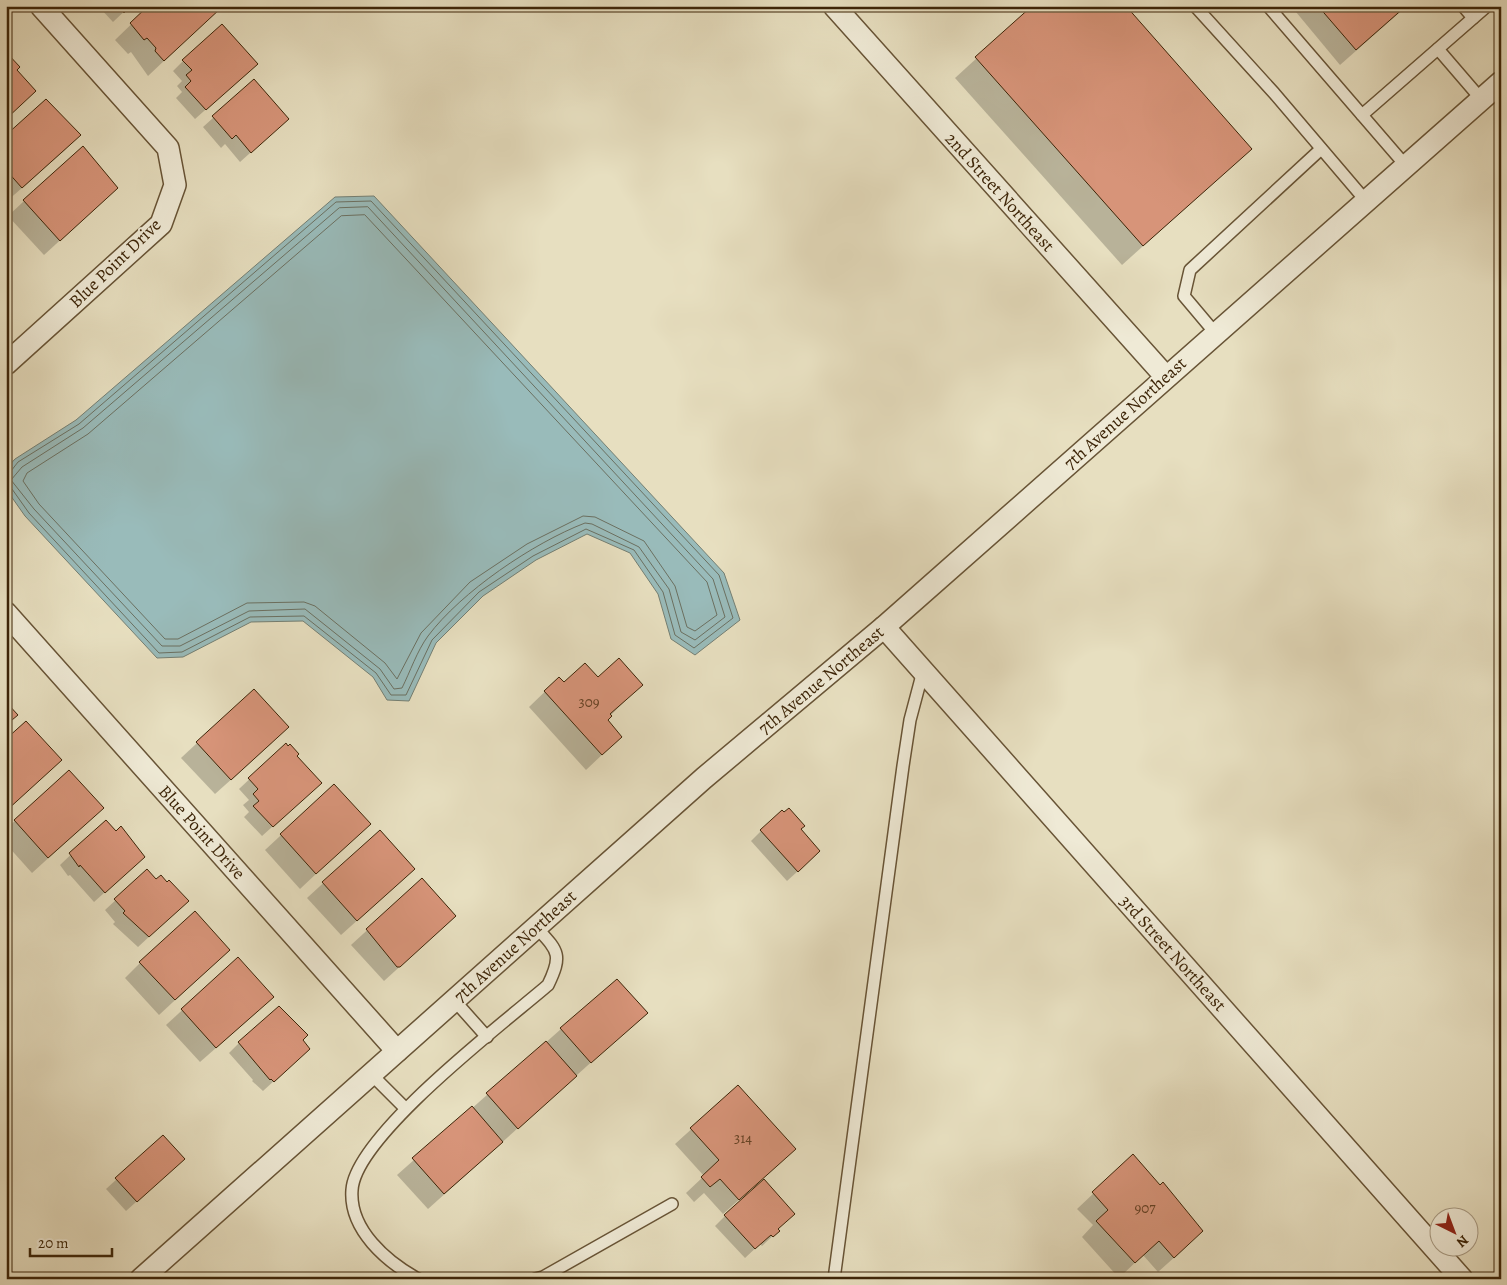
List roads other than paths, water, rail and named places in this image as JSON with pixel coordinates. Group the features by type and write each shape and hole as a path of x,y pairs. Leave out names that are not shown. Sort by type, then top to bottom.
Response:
{"street":[{"name":"Blue Point Drive","path":"6,364 161,224 175,185 168,148 40,6"},
{"name":"2nd Street Northeast","path":"834,6 1166,377"},
{"name":"7th Avenue Northeast","path":"141,1279 704,778 884,627 1501,82"},
{"name":"Blue Point Drive","path":"6,613 397,1051"},
{"name":"3rd Street Northeast","path":"884,627 1462,1279"}],"lane":[{"path":"1195,6 1366,201"},
{"path":"1268,6 1406,166"},
{"path":"1463,6 1474,18"},
{"path":"1362,115 1487,6"},
{"path":"1438,49 1481,99"},
{"path":"1216,334 1184,296 1190,270 1321,149"},
{"path":"834,1279 903,766 910,720 924,671"},
{"path":"418,1279 397,1267 364,1235 356,1213 352,1189 363,1159 405,1108 548,985 557,966 555,949 536,928"},
{"path":"454,1000 487,1038"},
{"path":"371,1074 405,1108"},
{"path":"535,1279 543,1277 672,1204"}],"water":[{"path":"374,196 724,573 740,620 695,655 671,639 658,594 630,553 587,534 536,560 483,596 436,643 409,701 387,700 373,677 303,621 251,622 183,657 157,658 25,516 6,489 6,469 15,459 76,420 335,197"}]}
